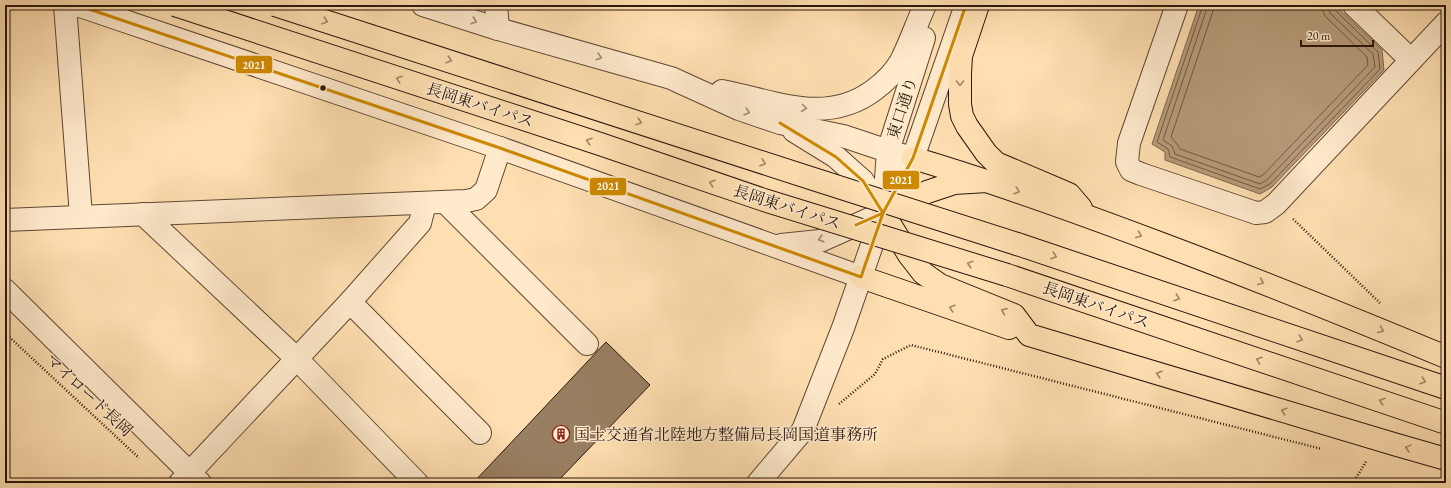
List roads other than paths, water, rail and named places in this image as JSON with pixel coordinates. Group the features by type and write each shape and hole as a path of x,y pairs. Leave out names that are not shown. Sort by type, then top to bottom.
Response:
{"highway":[{"name":"長岡東バイパス","path":"175,5 600,144 764,200 1007,275 1446,423"},
{"name":"長岡東バイパス","path":"275,5 594,107 785,171 1017,244 1446,388"},
{"path":"978,5 961,56 960,104 962,116 966,126 986,153 996,163 1069,194 1087,215"},
{"path":"913,158 1087,215 1243,274 1446,357"},
{"path":"987,181 954,183 927,192 883,213 922,273 940,285 1014,315 1029,335"},
{"path":"861,277 1029,335 1446,459"}],"street":[{"path":"65,5 81,216"},
{"path":"77,5 500,148 861,277"},
{"path":"424,5 498,29 688,84 803,109 827,109 847,106 865,97 886,81 900,62 925,5"},
{"path":"496,5 498,29"},
{"name":"東口通り","path":"883,213 888,151 935,5"},
{"name":"東口通り","path":"758,483 803,430 843,328 883,213 913,158 966,5"},
{"path":"1177,5 1130,143 1127,162 1131,170 1256,213 1265,212 1276,204 1446,23"},
{"path":"1354,5 1411,60"},
{"path":"671,78 739,109 780,123 843,136 913,158"},
{"path":"776,246 820,240 883,213 863,181 836,157 780,123"},
{"path":"5,220 435,203 476,199 486,190 500,148"},
{"path":"5,290 190,480 297,358 350,302 420,223 435,203"},
{"path":"435,203 587,344"},
{"path":"143,214 297,358 417,483"},
{"path":"350,302 480,433"}],"water":[{"path":"1199,5 1335,5 1382,50 1384,70 1272,187 1260,194 1165,160 1165,152 1152,144"}],"place":[{"name":"国土交通省北陸地方整備局長岡国道事務所","path":"561,434"}]}
